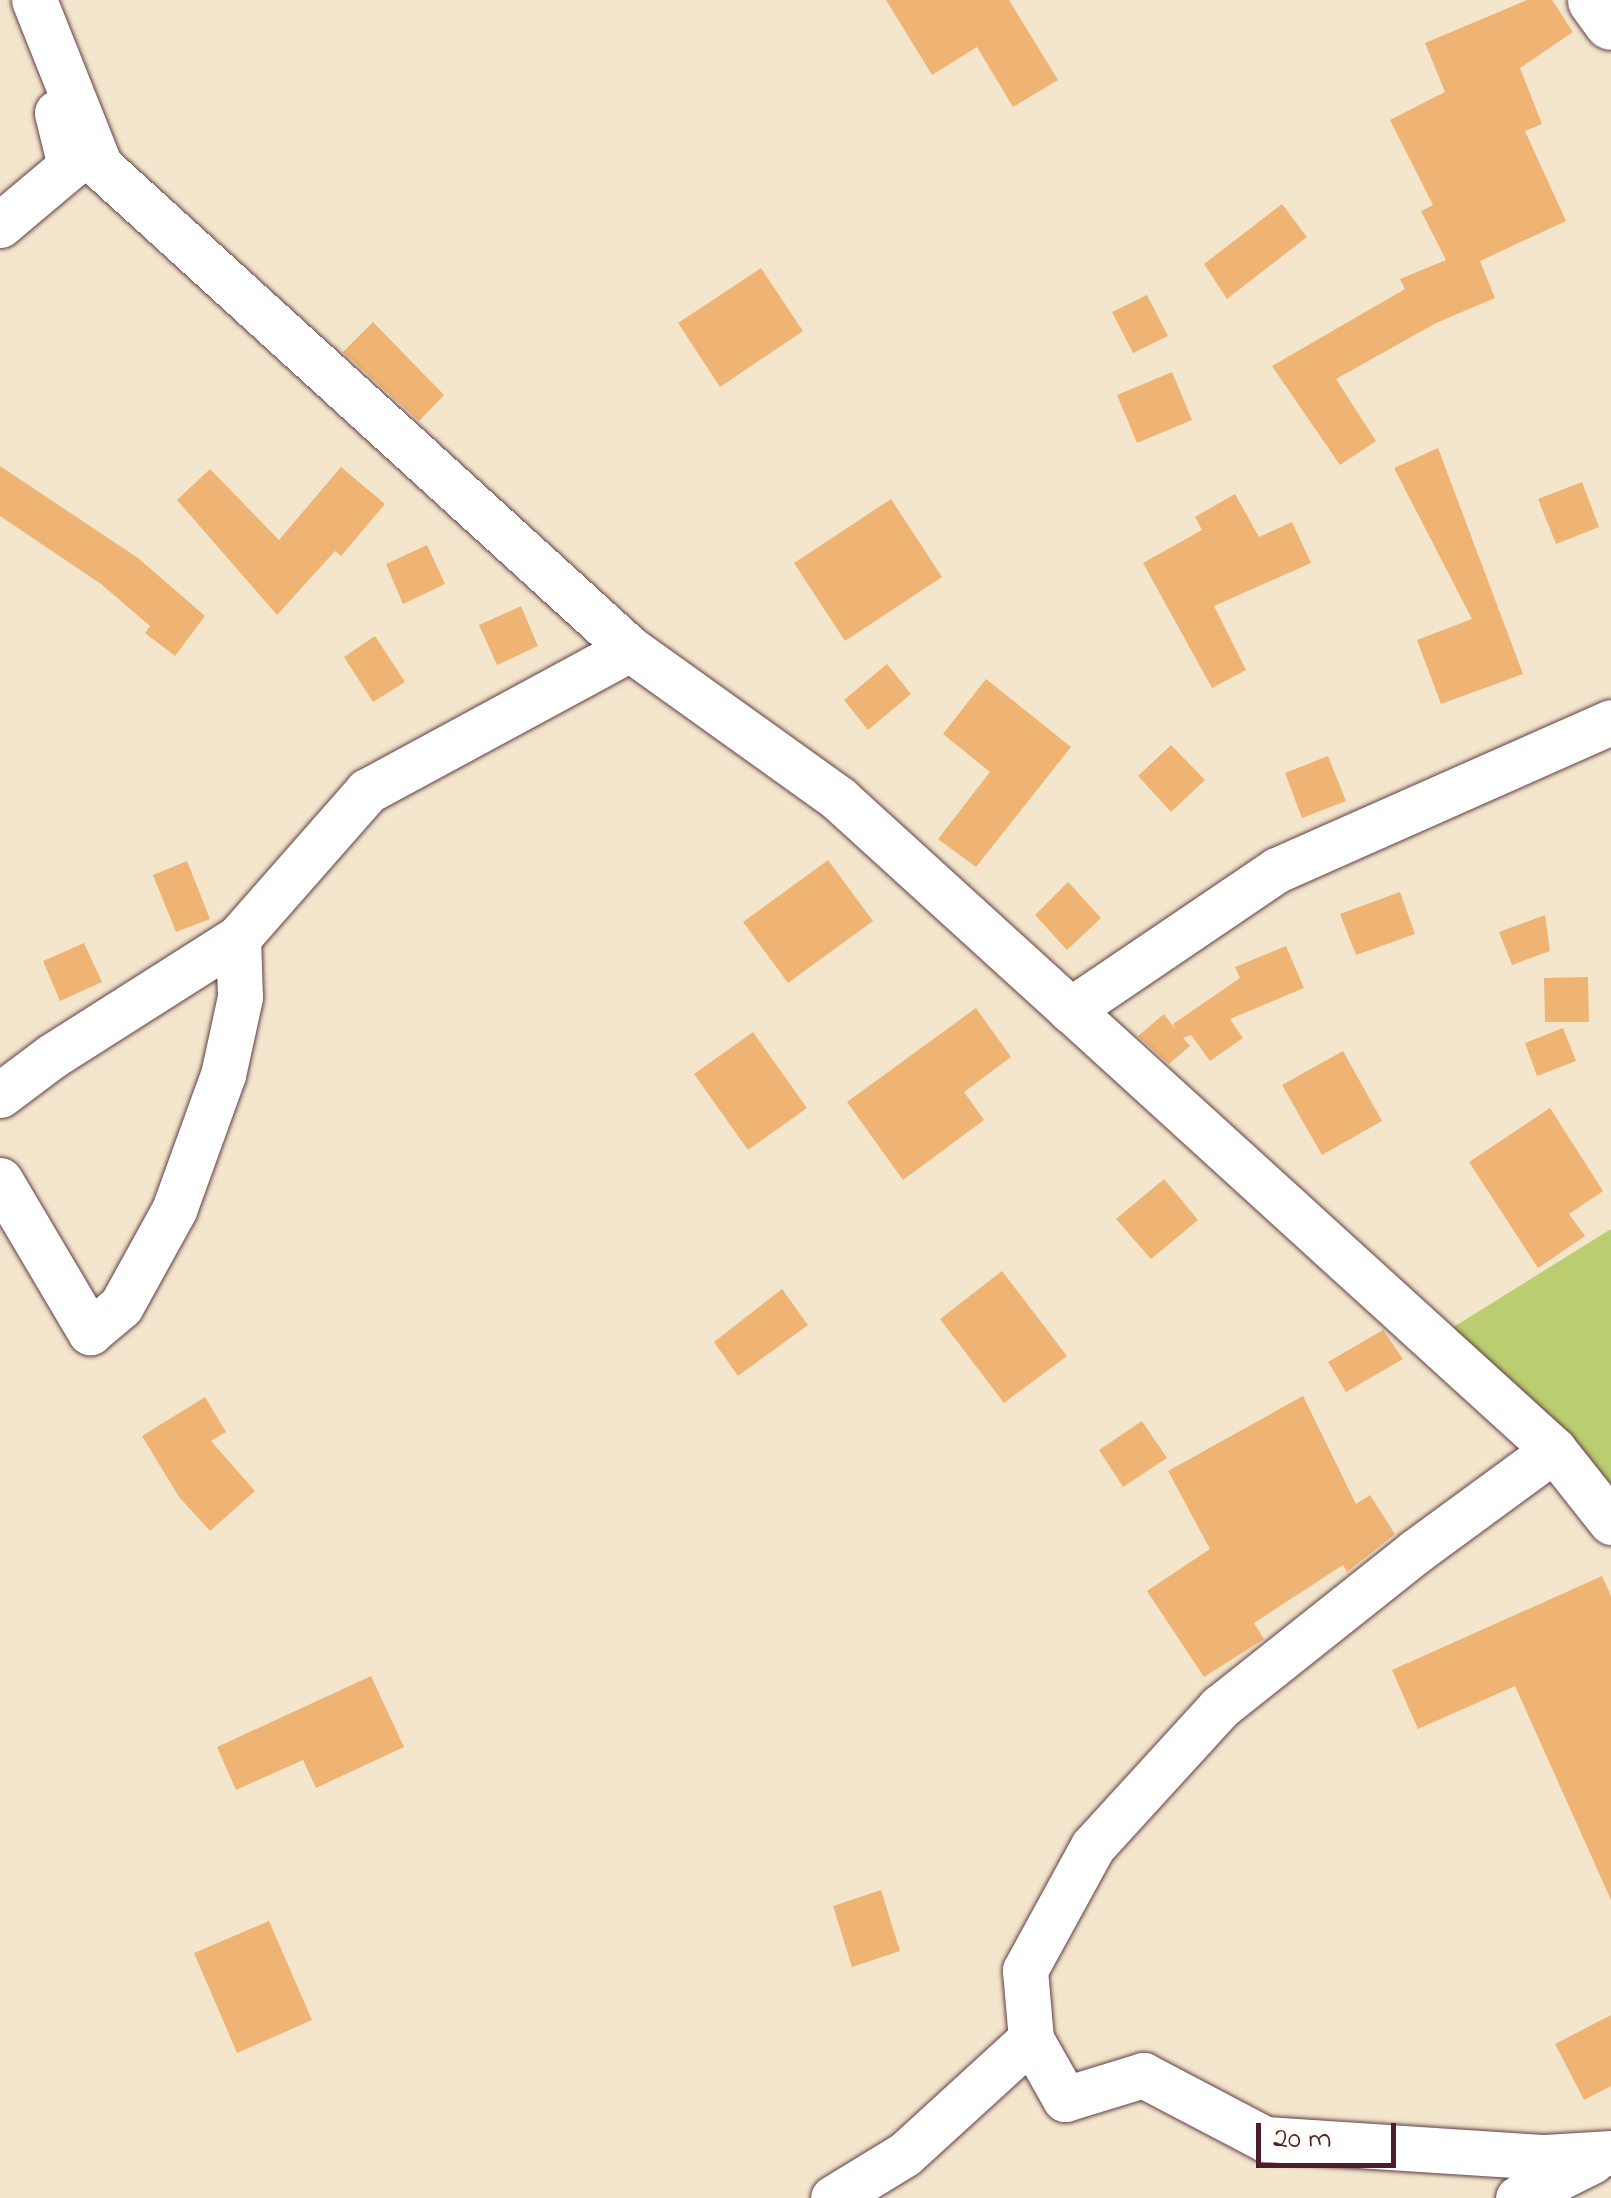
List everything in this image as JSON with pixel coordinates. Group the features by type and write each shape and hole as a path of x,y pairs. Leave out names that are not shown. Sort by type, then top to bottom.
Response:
{"main road":[{"path":"1595,0 1611,22"}],"street":[{"path":"0,225 70,166 31,0"},
{"path":"31,0 100,166 630,649 838,798 1554,1450 1611,1522"},
{"path":"0,1095 52,1056 238,938 367,790 630,649"},
{"path":"1070,1010 1277,870 1611,722"},
{"path":"0,1180 90,1332 121,1306 174,1210 223,1075 240,996 238,938"},
{"path":"1554,1450 1416,1551 1220,1708 1092,1846 1025,1970 1031,2039 1065,2099 1143,2075 1265,2138 1545,2158 1607,2154"},
{"path":"833,2198 904,2154 1031,2039"},
{"path":"1518,2198 1607,2154"}],"green space":[{"path":"1611,1229 1611,1501 1431,1341"}],"building":[{"path":"886,0 1009,0 1058,80 1013,107 977,47 932,75"},
{"path":"1527,0 1552,0 1573,32 1520,68 1542,124 1525,131 1566,221 1480,261 1495,298 1436,323 1336,379 1376,441 1340,465 1272,366 1405,289 1400,279 1446,260 1421,211 1433,205 1390,120 1445,92 1425,43"},
{"path":"1282,204 1307,237 1227,299 1204,264"},
{"path":"761,268 803,331 720,387 678,323"},
{"path":"1147,295 1168,336 1133,353 1112,312"},
{"path":"373,322 444,395 419,421 343,352"},
{"path":"1172,372 1192,420 1137,443 1117,395"},
{"path":"1438,448 1523,674 1441,704 1417,640 1472,619 1394,468"},
{"path":"0,466 138,558 205,616 175,656 145,633 150,626 101,584 0,516"},
{"path":"341,467 385,504 341,556 335,551 277,615 177,500 210,469 279,540"},
{"path":"1582,482 1599,527 1556,544 1538,499"},
{"path":"1235,494 1259,537 1292,522 1311,563 1214,606 1246,670 1212,688 1143,563 1202,530 1195,517"},
{"path":"891,499 942,577 845,641 794,563"},
{"path":"427,545 445,584 403,604 386,564"},
{"path":"521,606 538,646 497,665 479,625"},
{"path":"375,636 405,682 373,702 344,657"},
{"path":"887,664 911,694 868,730 844,700"},
{"path":"986,679 1071,747 976,867 938,839 990,772 943,734"},
{"path":"1171,745 1205,780 1171,812 1138,776"},
{"path":"1328,756 1346,801 1302,818 1285,773"},
{"path":"828,860 873,921 788,983 743,922"},
{"path":"187,861 210,919 176,932 153,875"},
{"path":"1068,882 1101,918 1067,950 1035,915"},
{"path":"1400,892 1415,934 1356,955 1340,914"},
{"path":"1545,915 1550,951 1512,965 1499,932"},
{"path":"84,943 102,982 60,1001 43,961"},
{"path":"1286,946 1304,988 1230,1019 1243,1038 1210,1061 1191,1035 1183,1038 1190,1046 1169,1064 1138,1036 1164,1014 1176,1030 1173,1024 1240,978 1235,967"},
{"path":"1588,977 1589,1022 1545,1022 1544,978"},
{"path":"976,1008 1011,1057 964,1092 984,1120 903,1180 847,1102"},
{"path":"1563,1028 1576,1061 1537,1076 1525,1043"},
{"path":"753,1032 807,1108 748,1150 694,1074"},
{"path":"1343,1051 1382,1121 1322,1155 1282,1085"},
{"path":"1550,1108 1603,1191 1569,1214 1585,1236 1538,1268 1469,1162"},
{"path":"1164,1179 1198,1220 1151,1259 1116,1219"},
{"path":"1002,1271 1067,1356 1004,1403 940,1319"},
{"path":"782,1289 808,1325 738,1376 714,1342"},
{"path":"1383,1330 1403,1359 1346,1392 1328,1362"},
{"path":"1303,1396 1356,1504 1370,1495 1395,1534 1347,1572 1343,1565 1254,1623 1264,1639 1204,1677 1147,1591 1210,1549 1168,1471"},
{"path":"205,1397 226,1432 211,1441 255,1491 210,1531 179,1497 142,1436"},
{"path":"1142,1421 1167,1458 1123,1487 1099,1450"},
{"path":"1602,1576 1611,1596 1611,1900 1515,1686 1418,1729 1392,1670"},
{"path":"371,1676 404,1747 316,1788 303,1760 236,1790 217,1747"},
{"path":"881,1890 900,1951 852,1967 833,1906"},
{"path":"269,1921 312,2020 237,2053 194,1953"},
{"path":"1611,2015 1611,2086 1584,2100 1555,2044"}]}
